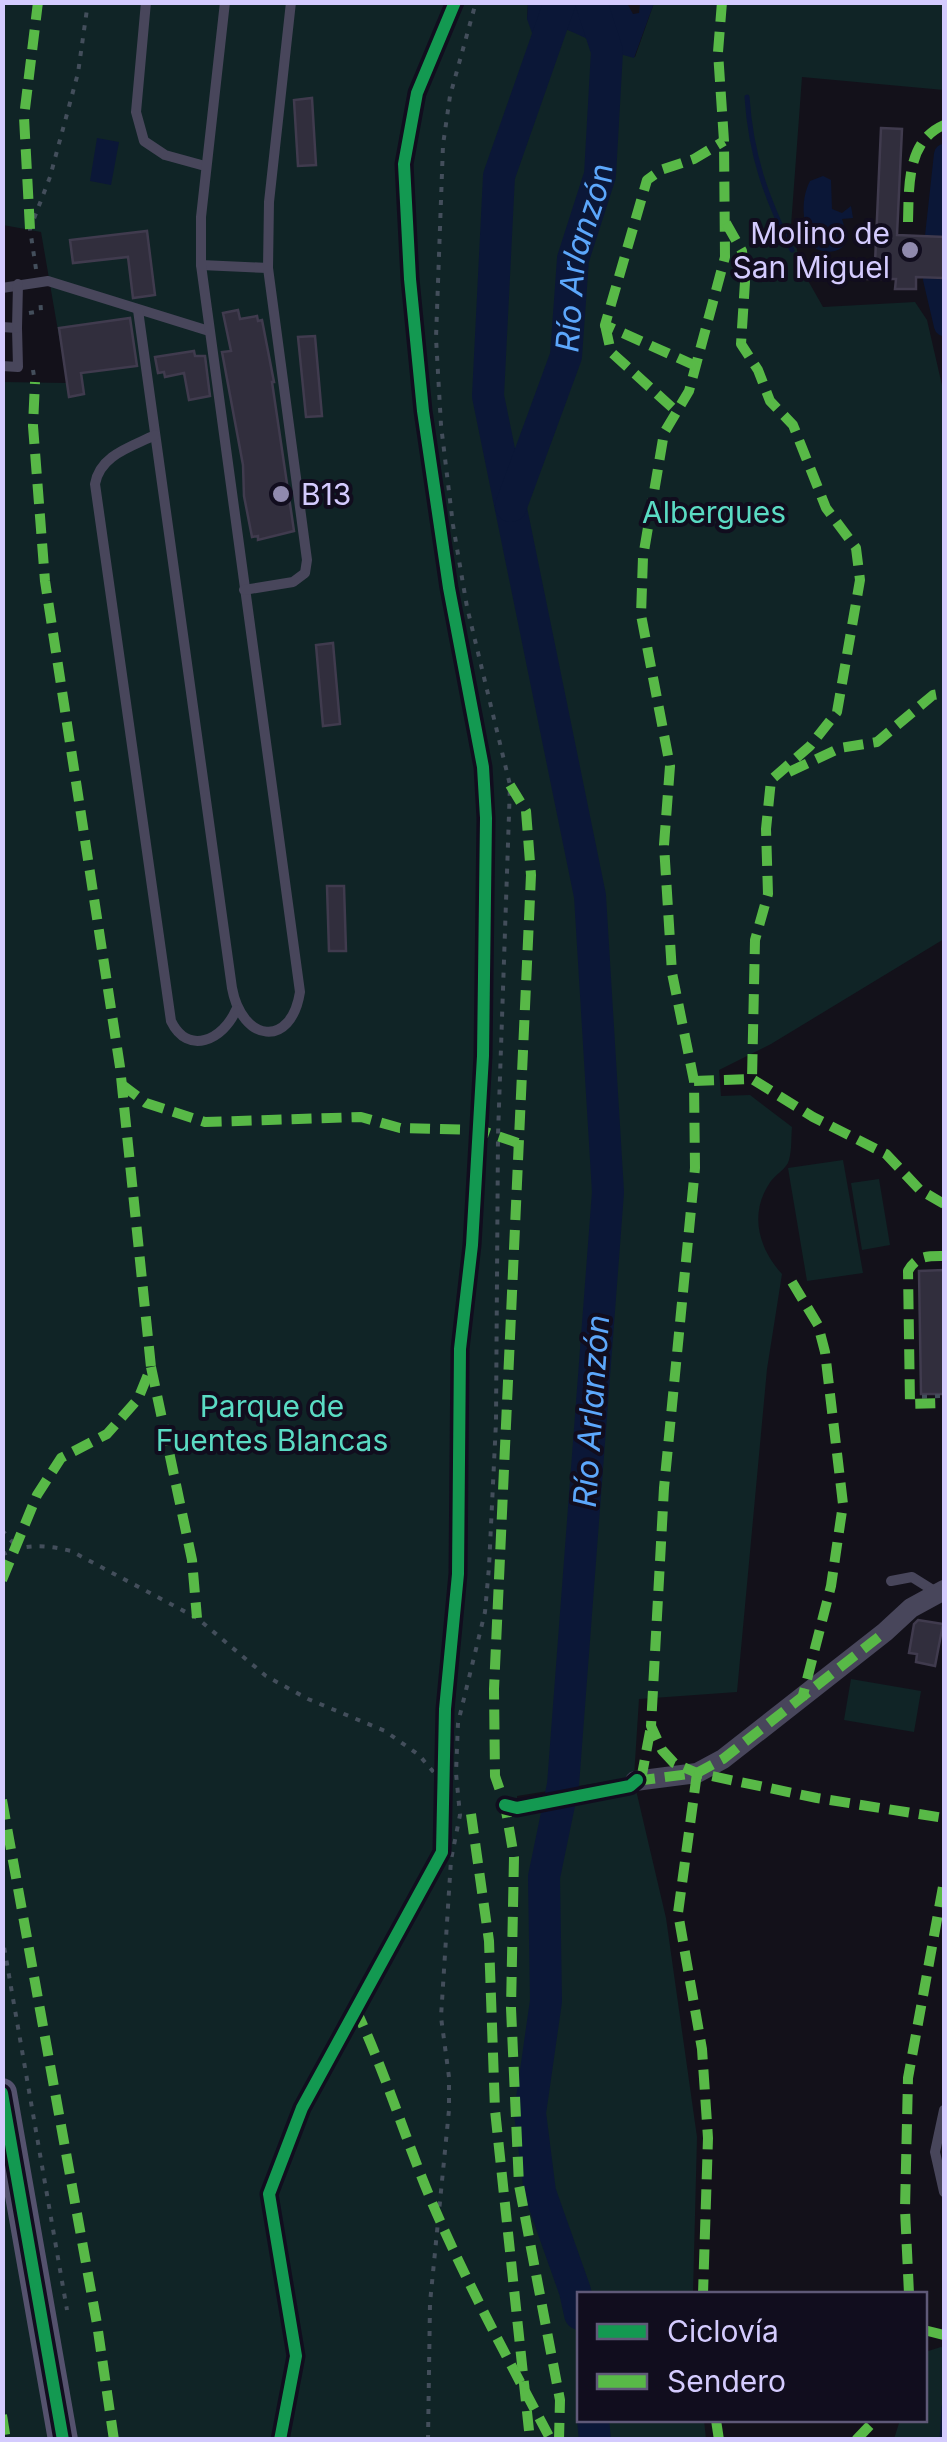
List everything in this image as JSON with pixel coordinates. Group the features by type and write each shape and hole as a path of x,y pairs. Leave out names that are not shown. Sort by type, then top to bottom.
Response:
{"main road":[{"path":"2,2093 64,2440"}],"street":[{"path":"636,1780 696,1773 723,1759 886,1632 911,1608 941,1591"}],"lane":[{"path":"146,2 136,112 144,141 165,155 206,166"},
{"path":"138,310 236,1010 249,1026 267,1031 284,1027 297,1013 300,992 201,265 201,217 225,2"},
{"path":"244,590 293,582 306,573 268,268 269,202 291,2"},
{"path":"201,265 268,268"},
{"path":"2,288 48,281 209,331"},
{"path":"2,366 18,367 18,284"},
{"path":"2,327 18,328"},
{"path":"156,435 107,459 97,470 97,502 170,1021 186,1040 207,1039 222,1033 236,1010"},
{"path":"892,1581 912,1577 941,1591"},
{"path":"944,2110 935,2152 944,2192"}],"path":[{"path":"30,229 50,177 78,74 88,2"},
{"path":"428,2440 430,2303 450,2110 440,2017 451,1860 460,1815 456,1773 458,1724 485,1612 490,1549 510,785 467,607 453,525 436,338 444,144 450,96 476,2"},
{"path":"426,428 456,626"},
{"path":"910,1397 944,1396"},
{"path":"2,1530 17,1547"},
{"path":"2,1556 17,1547 51,1546 71,1551 197,1618 266,1676 308,1699 385,1731 419,1755 436,1775 443,1799"},
{"path":"432,1869 442,1852 445,1709"},
{"path":"505,1805 536,1805 630,1786 636,1780"},
{"path":"2,1935 69,2326"}],"green space":[{"path":"3,3 528,3 527,19 568,30 635,57 654,3 944,3 944,90 802,77 791,226 802,270 823,307 915,302 927,320 944,394 944,939 771,1044 719,1070 721,1096 750,1095 792,1127 788,1163 769,1184 759,1208 763,1243 782,1274 767,1369 737,1692 639,1699 634,1777 517,1796 518,1812 636,1790 666,1918 697,2137 693,2292 577,2292 577,2422 704,2422 706,2439 3,2440 2,382 67,383 41,232 3,225"},
{"path":"843,1160 863,1273 807,1281 788,1168"},
{"path":"879,1179 890,1245 862,1250 851,1183"},
{"path":"851,1679 921,1691 914,1732 844,1720"},
{"path":"944,2348 944,2439 894,2439 899,2422 927,2422 927,2351"}],"water":[{"path":"528,3 627,3 633,14 639,13 640,3 654,3 634,58 554,25 532,33 527,19"},
{"path":"97,138 119,142 111,185 90,181"},
{"path":"823,176 831,180 832,209 842,213 851,206 853,218 842,219 848,239 839,250 830,252 816,249 804,216 804,198 810,181"}],"building":[{"path":"312,98 316,165 298,166 294,100"},
{"path":"881,128 902,129 897,235 944,237 944,278 916,277 916,289 895,289 896,279 855,279 855,263 875,263"},
{"path":"147,231 155,295 133,298 128,257 73,263 70,240"},
{"path":"238,310 240,319 257,316 258,321 262,320 294,531 258,540 258,536 252,537 244,496 243,465 222,352 231,351 223,313"},
{"path":"130,318 137,366 81,373 84,394 69,397 59,328"},
{"path":"315,336 322,416 306,417 298,337"},
{"path":"194,351 195,356 205,356 210,396 189,400 184,373 165,377 164,372 158,373 155,357"},
{"path":"333,643 340,724 323,726 316,645"},
{"path":"327,886 344,886 346,951 329,951"},
{"path":"944,1270 944,1394 921,1394 919,1271"},
{"path":"918,1620 943,1624 935,1666 916,1662 917,1654 909,1653"}],"waterway":[{"name":"Río Arlanzón","path":"560,2 499,176 488,396 590,896 608,1192 563,1785 544,1877 546,2001 530,2113 540,2192 577,2300"},
{"name":"Río Arlanzón","path":"511,506 566,356 573,259 600,175 607,51 591,2"},
{"path":"747,97 761,176 792,250"},
{"path":"935,236 944,154"},
{"path":"933,266 944,326"},
{"path":"942,2440 944,2407"},
{"name":"Río Arlanzón","path":"593,2422 595,2440"}],"marked path":[{"path":"30,229 24,117 38,2"},
{"path":"722,2 718,52 725,257 689,391 664,433 643,557 641,615 670,766 664,845 672,973 694,1081 695,1168 664,1488 651,1726 662,1750 674,1763 697,1773 817,1798 944,1818"},
{"path":"908,222 910,179 917,153 932,132 944,125"},
{"path":"696,366 605,325 647,180 724,141"},
{"path":"726,223 742,251 745,282 741,344 758,370 770,401 793,425 826,508 856,548 860,580 837,712 810,746 771,780 766,829 768,894 755,940 752,1079"},
{"path":"605,325 611,352 677,412"},
{"path":"2,1580 37,1495 61,1458 107,1434 138,1399 151,1367 120,1067 45,581 33,426 35,382"},
{"path":"789,772 840,748 877,742 933,695 944,693"},
{"path":"510,785 526,811 531,875 494,1689 495,1776 505,1805 514,1857 511,2008 519,2185 560,2400 559,2440"},
{"path":"694,1081 752,1079 813,1117 886,1154 920,1190 944,1204"},
{"path":"121,1084 146,1103 205,1122 361,1117 400,1128 480,1130 521,1144"},
{"path":"944,1256 919,1259 908,1271 910,1404 944,1403"},
{"path":"792,1282 818,1325 825,1352 843,1504 831,1586 802,1699"},
{"path":"151,1367 192,1560 197,1618"},
{"path":"635,1781 697,1773 723,1759 885,1632"},
{"path":"641,1780 651,1726"},
{"path":"697,1773 678,1913 702,2049 708,2138 703,2292"},
{"path":"2,1800 97,2324 114,2440"},
{"path":"471,1814 489,1941 495,2110 530,2440"},
{"path":"909,2292 905,2209 908,2078 944,1881"},
{"path":"355,2008 450,2243 551,2440"},
{"path":"927,2331 944,2335"},
{"path":"2,2415 6,2440"},
{"path":"716,2422 719,2440"},
{"path":"856,2440 873,2422"}],"cycle path":[{"path":"280,2440 296,2356 269,2194 302,2108 442,1852 445,1709 458,1574 460,1349 472,1245 483,1056 486,818 483,767 449,588 423,411 404,164 417,93 455,2"},
{"path":"505,1805 517,1808 630,1786 637,1780"},
{"path":"2,2093 63,2440"}],"place":[{"name":"Molino de San Miguel","path":"910,250"},
{"name":"B13","path":"281,494"}],"park label":[{"name":"Albergues","path":"714,512"},
{"name":"Parque de Fuentes Blancas","path":"272,1423"}]}
